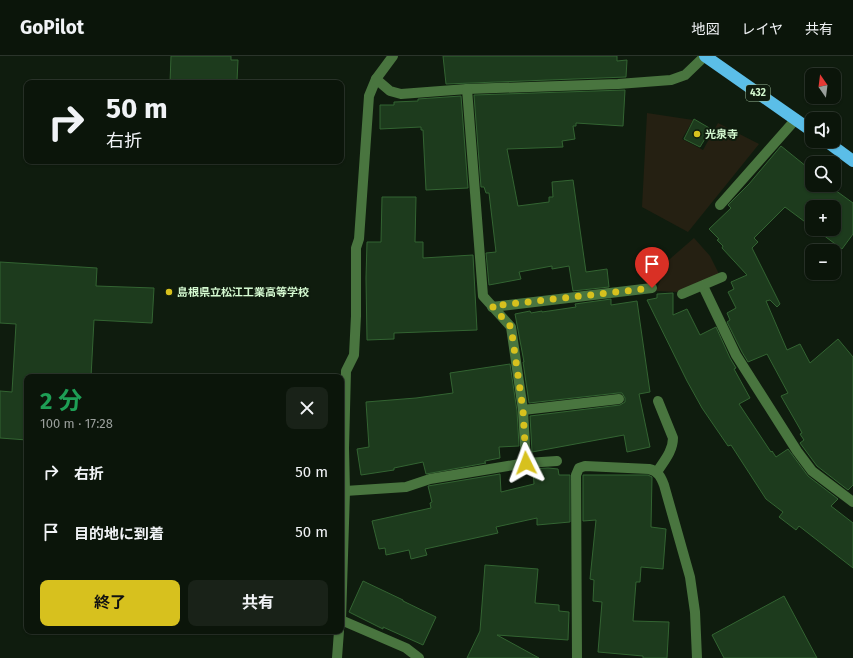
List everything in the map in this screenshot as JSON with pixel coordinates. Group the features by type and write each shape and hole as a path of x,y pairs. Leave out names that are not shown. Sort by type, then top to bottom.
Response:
{"highway":[{"name":"432","path":"705,56 805,126"},
{"path":"835,148 853,161"}],"street":[{"path":"344,523 346,371 354,354 356,316 356,248 359,239 369,96 376,79 393,56"},
{"path":"376,79 390,91 402,94 467,89 618,84 671,80 685,75 705,56"},
{"path":"467,89 483,296 511,327 523,410 526,463"},
{"path":"720,205 796,119"},
{"path":"682,294 722,277"},
{"path":"703,286 736,355 797,451 812,471 853,502"},
{"path":"492,306 652,288"},
{"path":"523,410 619,399"},
{"path":"657,472 673,445 673,438 658,401"},
{"path":"345,491 406,487 430,479 526,463 557,461"},
{"path":"577,658 577,471 582,466 649,468 657,472 664,485 690,577 695,612 697,658"},
{"path":"344,621 406,648 420,658"},
{"path":"337,658 339,634"}],"shaded area":[{"path":"647,113 693,120 682,139 703,150 718,123 759,144 688,232 642,207"},
{"path":"694,238 710,256 720,276 677,292 656,291 661,279 658,273 663,265"}],"building":[{"path":"171,56 231,56 231,60 238,60 237,80 170,80"},
{"path":"443,56 617,56 617,61 627,60 626,77 446,84"},
{"path":"625,90 623,126 576,123 576,126 573,126 575,139 562,141 563,147 507,149 518,206 549,202 549,197 553,197 552,182 573,180 586,272 607,269 609,287 573,291 569,266 552,269 552,266 519,272 521,279 489,285 486,253 496,252 489,193 486,193 484,187 481,187 474,95"},
{"path":"461,96 468,188 426,190 423,130 421,130 421,127 380,129 380,105 394,105 394,102 418,101 418,99"},
{"name":"光泉寺","path":"694,119 711,129 700,147 684,139"},
{"path":"781,146 805,165 805,192 838,192 853,203 853,234 842,249 841,244 835,244 824,236 841,236 841,200 805,200 805,222 785,207 754,238 758,242 752,248 780,304 777,307 770,300 766,301 787,350 800,344 810,363 838,339 853,357 853,485 848,490 817,466 800,443 804,440 800,434 802,433 781,396 788,393 767,354 748,362 727,322 730,320 727,313 736,308 728,292 734,289 731,282 747,275 722,248 723,246 717,240 719,239 709,229 731,208 728,205 749,184"},
{"path":"382,197 416,197 415,242 423,242 423,258 473,255 477,330 394,333 394,339 367,340 367,242 381,242"},
{"path":"0,262 97,268 96,286 154,288 152,323 94,320 91,374 24,374 24,440 0,438 0,391 12,392 16,324 0,323"},
{"path":"673,293 673,315 687,309 700,335 716,327 736,368 734,369 750,398 739,404 771,452 772,451 776,457 788,449 808,476 838,499 831,506 853,523 853,568 799,526 796,530 779,517 783,512 766,499 731,445 728,446 702,408 647,300 657,298 657,294"},
{"path":"611,299 611,305 637,301 650,392 639,394 650,447 627,452 624,435 532,452 530,416 620,405 625,402 625,398 622,393 618,393 529,403 524,362 515,314 530,311 531,313 576,307 575,304"},
{"path":"510,364 517,411 519,446 499,447 500,458 485,461 486,463 426,474 423,462 394,468 394,470 361,475 357,449 369,447 366,402 453,393 450,373"},
{"path":"533,469 558,469 559,475 570,475 570,522 537,525 537,518 496,527 498,533 425,549 427,555 411,559 409,550 386,555 385,548 379,549 372,521 431,508 430,503 432,502 428,486 500,474 501,492 534,484"},
{"path":"583,475 648,475 652,477 651,527 666,529 663,569 641,567 640,582 636,582 633,621 669,622 667,658 643,658 643,656 598,652 602,602 593,601 594,580 590,579 596,520 583,521"},
{"path":"485,565 538,569 535,603 559,605 559,611 569,612 568,640 497,635 539,658 467,658 480,631"},
{"path":"363,581 436,617 423,645 383,627 383,629 349,612"},
{"path":"784,596 817,658 724,658 712,635"}],"place":[{"name":"光泉寺","path":"697,134"},
{"name":"島根県立松江工業高等学校","path":"169,292"}],"route":[{"path":"526,463 523,410 511,327 492,306 652,288"}]}
